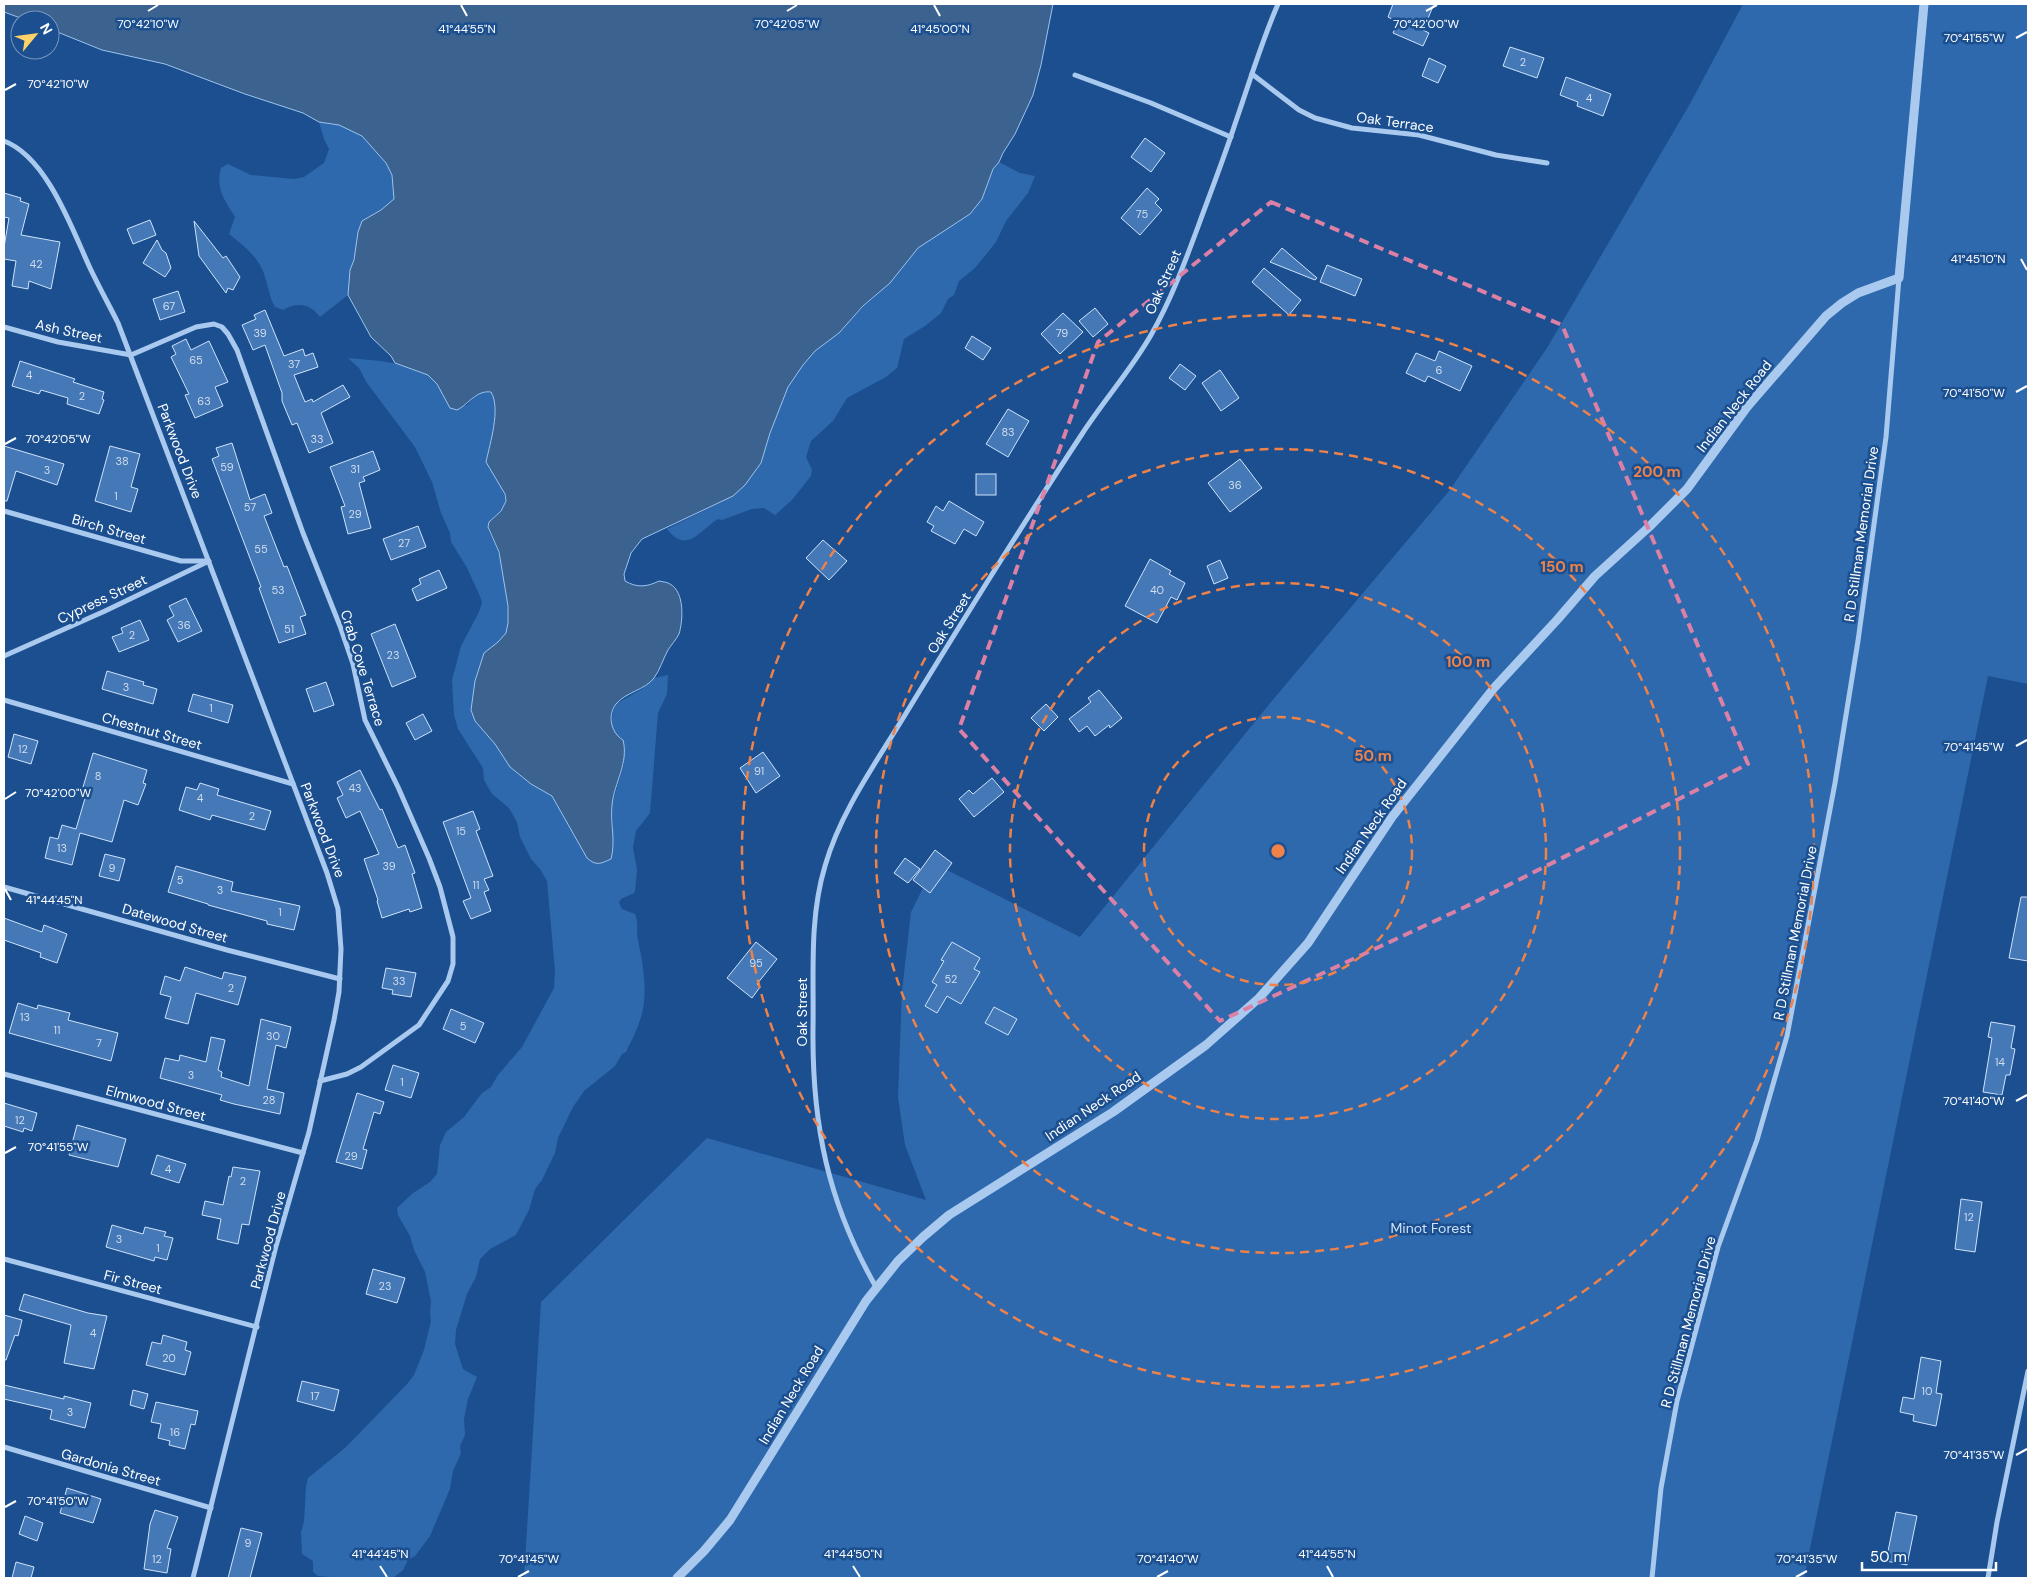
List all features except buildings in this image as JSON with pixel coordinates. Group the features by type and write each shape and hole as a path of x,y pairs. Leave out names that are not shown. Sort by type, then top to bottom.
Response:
{"street":[{"name":"Oak Street","path":"876,1287 853,1244 836,1202 815,1106 813,1074 813,936 824,868 838,834 867,778 953,637 1082,433 1153,332 1181,274 1278,4"},
{"path":"1899,278 1924,4"},
{"name":"Oak Terrace","path":"1252,74 1299,110 1315,118 1352,128 1419,135 1496,155 1547,163"},
{"path":"1075,75 1150,103 1231,137"},
{"name":"Parkwood Drive","path":"4,140 27,154 57,199 118,323 210,561 335,896 341,934 340,979 334,1020 320,1081 303,1153 276,1246 193,1578"},
{"name":"Indian Neck Road","path":"677,1578 716,1538 734,1514 832,1354 876,1287 910,1248 949,1215 1120,1107 1206,1045 1259,998 1308,943 1392,817 1494,688 1595,576 1649,527 1687,488 1747,407 1826,316 1858,293 1899,278"},
{"name":"R D Stillman Memorial Drive","path":"1652,1578 1661,1488 1677,1401 1718,1247 1768,1105 1787,1036 1835,782 1858,641 1886,437 1899,278"},
{"name":"Crab Cove Terrace","path":"131,355 170,337 206,324 214,324 222,328 234,342 249,378 303,533 340,626 353,664 366,720 423,844 440,887 449,917 454,947 452,972 425,1017 409,1034 361,1067 348,1074 320,1081"},
{"name":"Ash Street","path":"4,327 58,342 131,355"},
{"name":"Birch Street","path":"4,511 181,561 210,561"},
{"name":"Cypress Street","path":"4,656 210,561"},
{"name":"Chestnut Street","path":"4,700 293,784"},
{"name":"Datewood Street","path":"4,887 227,950 340,979"},
{"name":"Elmwood Street","path":"4,1074 303,1153"},
{"name":"Fir Street","path":"4,1259 257,1328"},
{"path":"1988,1578 1997,1522 2028,1371"},
{"name":"Gardonia Street","path":"4,1447 211,1508"}],"highlighted area":[{"path":"1271,202 1562,325 1748,764 1467,906 1220,1021 959,729 1098,342"}],"green space":[{"name":"Minot Forest","path":"1743,4 2028,4 2028,684 1988,676 1804,1578 524,1578 541,1302 707,1138 926,1200 905,1145 898,1097 902,991 911,912 935,864 1080,937 1271,702 1449,491 1547,348 1691,102"},
{"path":"319,122 339,125 362,136 386,163 392,175 394,199 382,210 362,221 358,232 354,260 350,270 348,295 320,317 312,309 303,305 288,307 283,310 275,307 271,300 263,270 251,253 229,234 235,217 222,194 219,182 221,168 228,164 251,175 294,179 304,177 324,163 329,149"},
{"path":"999,162 1020,173 1035,176 1028,193 1006,221 996,242 975,268 959,281 954,295 948,299 941,313 904,339 897,368 886,377 847,398 833,421 811,441 806,457 812,470 811,476 792,500 775,515 764,508 752,509 722,520 718,519 693,538 681,540 674,536 667,529 733,496 761,463 770,433 788,387 803,365 815,351 839,333 864,306 890,283 918,248 970,214 982,199 993,169"},
{"path":"348,358 389,362 420,371 432,378 441,390 450,408 467,405 480,394 491,392 494,400 495,417 486,462 500,486 505,504 490,521 488,527 500,559 508,615 506,632 497,644 484,653 495,744 510,767 531,784 552,796 587,858 613,851 612,804 624,764 623,740 616,736 611,726 616,704 642,689 654,678 668,675 667,694 658,713 650,813 636,831 633,847 637,870 635,891 621,899 619,903 622,909 635,914 637,921 637,937 645,990 640,1020 626,1052 622,1054 615,1066 584,1091 573,1107 558,1138 555,1153 542,1180 535,1189 529,1210 516,1235 490,1249 480,1259 476,1277 467,1294 456,1330 455,1344 463,1369 477,1377 468,1399 464,1419 465,1435 460,1446 461,1453 453,1471 450,1489 430,1536 415,1556 408,1560 403,1570 393,1578 318,1576 313,1572 313,1561 302,1554 301,1532 304,1522 308,1478 346,1447 414,1375 424,1350 431,1321 431,1301 425,1272 414,1250 410,1236 398,1215 397,1208 413,1193 430,1182 437,1174 440,1145 446,1132 464,1117 482,1093 491,1087 498,1075 522,1047 554,988 555,971 547,881 531,859 520,837 517,822 509,808 492,794 484,780 483,768 458,729 454,715 452,680 461,646 479,612 482,602 466,566 451,542 450,533 441,513 432,482 415,447 367,383 359,368"}],"shaded area":[{"path":"4,4 1053,4 1033,95 1015,134 993,169 982,199 970,214 918,248 890,283 863,306 839,333 815,351 803,365 788,387 770,433 761,463 745,485 733,496 642,539 631,553 624,574 625,581 638,586 650,585 659,581 670,584 678,593 682,607 681,622 679,634 668,650 654,678 646,685 620,700 613,708 612,724 616,733 623,740 624,757 613,797 613,846 611,859 598,863 587,858 552,796 531,784 510,767 495,744 475,721 471,710 475,681 484,653 506,633 508,623 508,606 499,552 488,527 489,522 501,511 506,501 505,494 486,462 494,426 494,399 491,392 481,393 457,410 450,408 437,384 428,375 395,363 391,356 371,337 348,295 350,270 354,260 358,232 362,221 381,210 394,199 392,175 386,163 362,136 339,125 319,122 303,113 245,94 165,64 102,50 60,33 60,10 10,10 10,14 4,12"}]}
